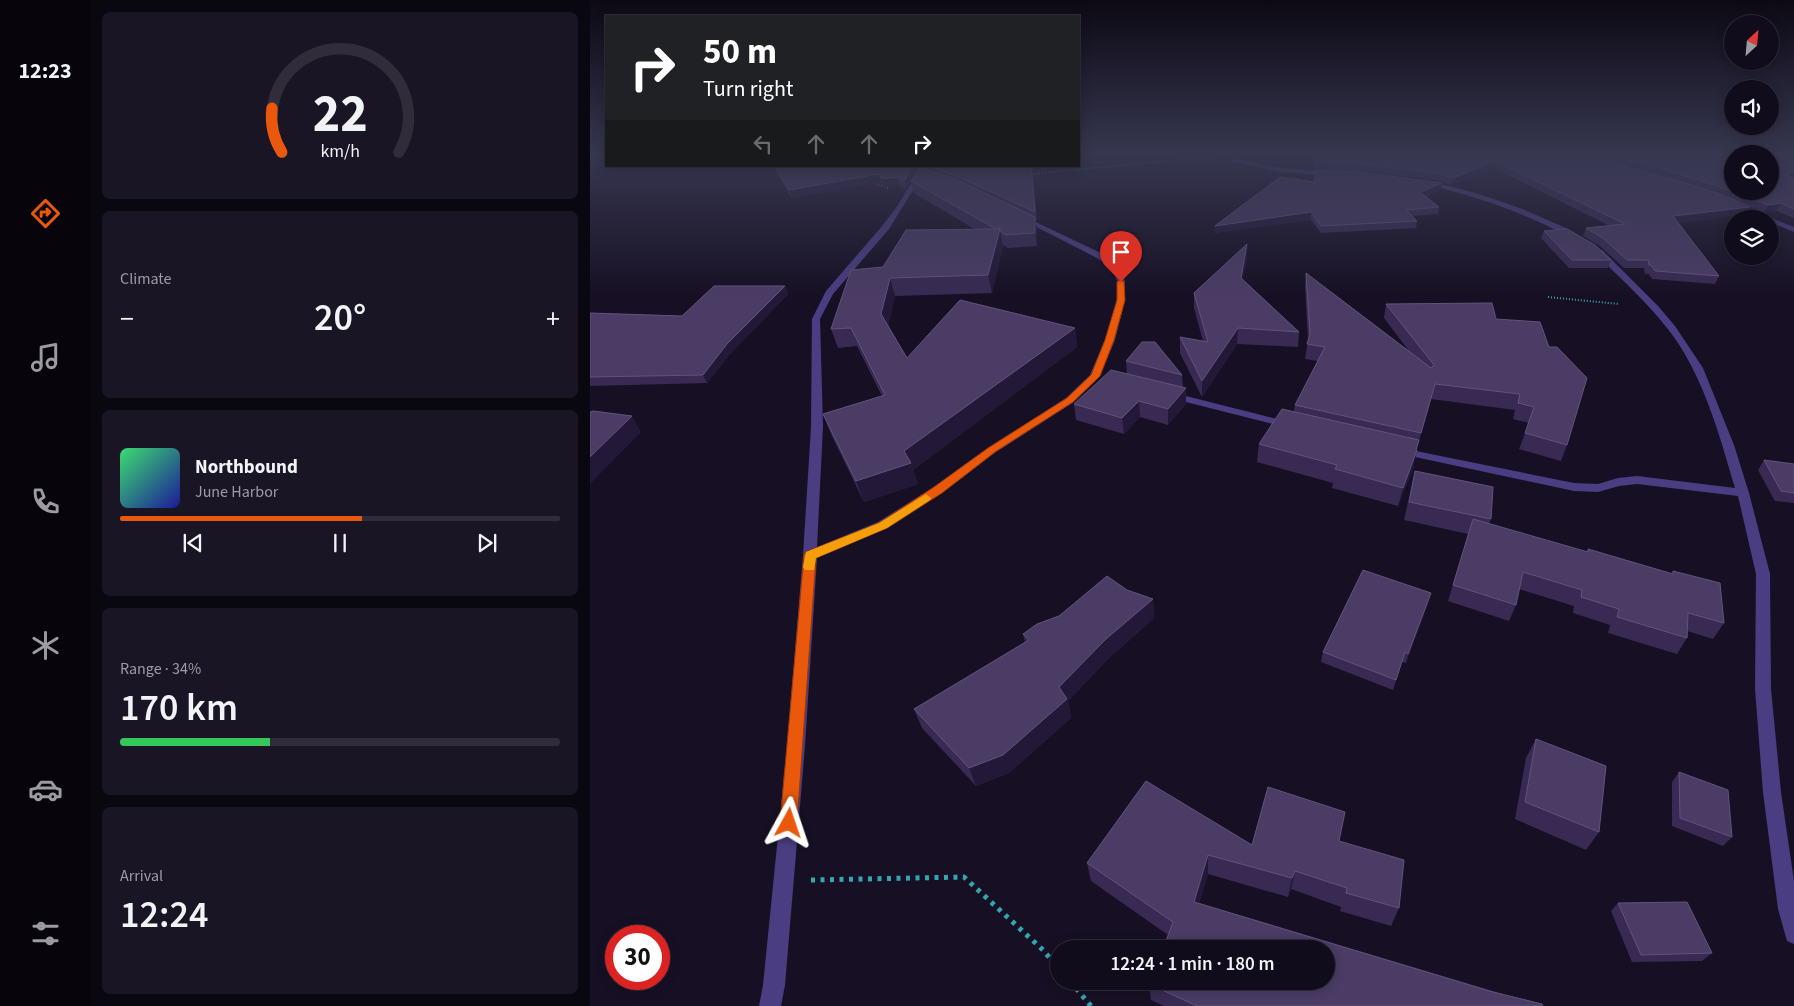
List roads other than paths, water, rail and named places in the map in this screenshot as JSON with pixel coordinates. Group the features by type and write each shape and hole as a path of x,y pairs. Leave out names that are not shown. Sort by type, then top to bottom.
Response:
{"street":[{"path":"770,1006 796,746 810,555 817,427 816,319 829,293 886,227 903,202"},
{"path":"1491,202 1558,226 1596,249 1655,308 1672,328 1698,368 1728,445 1743,493 1763,574 1763,689 1772,792 1788,909 1794,934"},
{"path":"1725,202 1746,210"},
{"path":"810,555 883,526 1100,378 1121,300 1121,282 1115,267 1100,256 1012,213"},
{"path":"1779,223 1794,230"},
{"path":"1162,393 1303,429"},
{"path":"1388,448 1574,487 1598,488 1618,482 1637,480 1743,493"}]}
